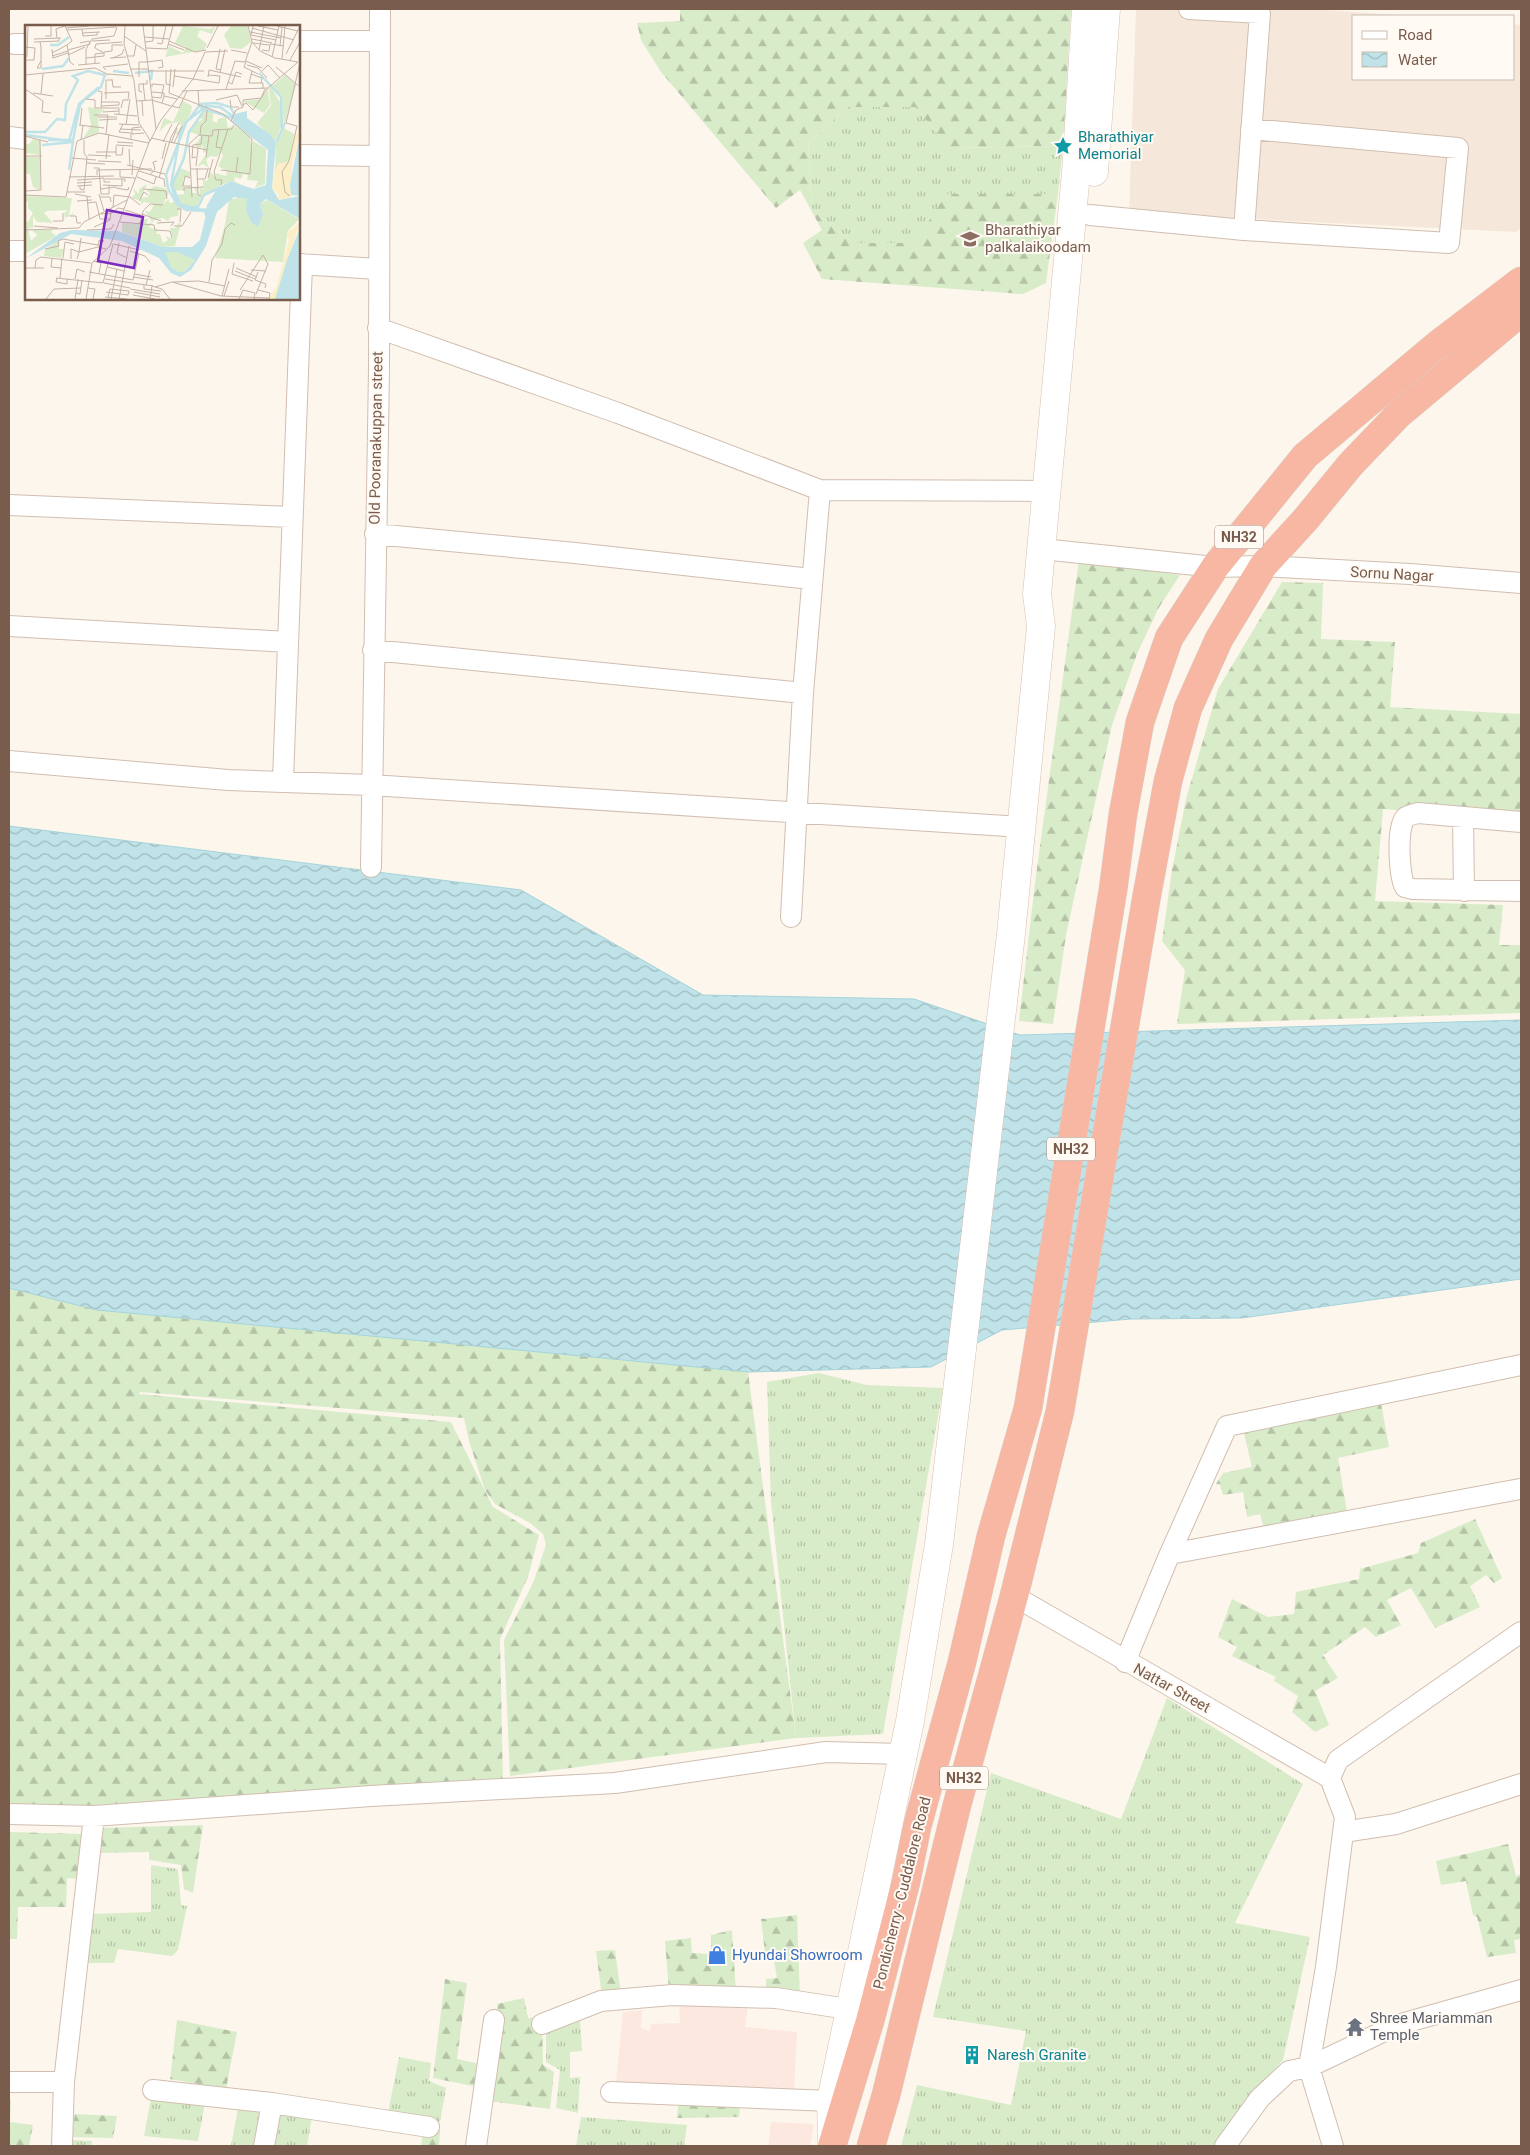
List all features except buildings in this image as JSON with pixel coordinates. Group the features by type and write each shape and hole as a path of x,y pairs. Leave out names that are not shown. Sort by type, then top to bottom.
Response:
{"highway":[{"name":"NH32","path":"1215,567 1305,456 1437,345 1521,281"},
{"name":"NH32","path":"871,2146 886,2095 957,1805 1014,1596 1060,1411 1146,900 1168,781 1188,708 1218,639 1263,566 1305,520 1351,464 1398,415 1521,312"},
{"name":"Pondicherry - Cuddalore Road","path":"832,2146 870,2021 906,1882 917,1827 962,1662 991,1536 1028,1408 1113,890 1122,814 1140,722 1169,638 1215,567"}],"street":[{"name":"Old Pooranakuppan street","path":"371,867 380,9"},
{"path":"832,2146 831,2101 848,2009 904,1754 939,1544 956,1413 1011,934 1041,626 1051,605 1048,491 1076,173 1086,9"},
{"path":"1050,550 1090,215 1099,124 1106,9"},
{"path":"1190,9 1260,13 1244,230"},
{"path":"300,41 380,41"},
{"path":"1090,215 1244,230 1449,243 1458,148 1251,129"},
{"path":"9,137 25,139"},
{"path":"300,155 379,156"},
{"path":"9,251 25,251"},
{"path":"300,264 378,269"},
{"path":"283,781 299,300"},
{"path":"378,328 627,416 820,490 1048,491"},
{"path":"791,917 803,693 811,579 820,490"},
{"path":"9,505 292,517"},
{"path":"375,534 576,553 811,579"},
{"name":"Sornu Nagar","path":"1050,550 1215,567 1263,566 1410,574 1521,583"},
{"path":"9,626 288,642"},
{"path":"373,650 803,693"},
{"path":"9,762 228,780 371,784 797,810 1021,827"},
{"path":"1521,822 1418,813 1406,817 1400,826 1400,870 1401,879 1405,887 1464,891 1521,891"},
{"path":"1464,817 1464,891"},
{"path":"1125,1662 1170,1554 1227,1426 1521,1365"},
{"path":"1170,1554 1520,1490"},
{"name":"Nattar Street","path":"1014,1596 1125,1662 1330,1778"},
{"path":"1333,2146 1309,2067 1326,1967 1346,1817 1330,1778 1338,1760 1521,1632"},
{"path":"9,1814 94,1816 371,1796 615,1783 826,1752 904,1754"},
{"path":"1343,1832 1396,1824 1521,1784"},
{"path":"62,2146 64,2082 94,1816"},
{"path":"1225,2146 1260,2098 1290,2071 1309,2067 1397,2025 1521,1990"},
{"path":"542,2024 601,2001 672,1995 776,1998 848,2009"},
{"path":"476,2146 494,2020"},
{"path":"9,2082 64,2082"},
{"path":"153,2090 272,2103 429,2127"},
{"path":"611,2092 831,2101"},
{"path":"264,2146 272,2103"}],"shaded area":[{"path":"1136,9 1313,9 1396,15 1352,15 1352,80 1515,80 1515,24 1521,25 1521,228 1516,232 1129,213"},
{"path":"679,2005 748,2006 745,2027 797,2032 794,2092 615,2092 623,2012 642,2010 641,2028 650,2031 651,2024 680,2023"},
{"path":"771,2122 814,2124 810,2146 768,2146"}],"green space":[{"path":"680,9 1071,9 1063,146 950,148 915,107 848,107 808,143 812,210 853,243 914,243 947,194 1058,194 1046,283 1023,294 822,279 803,243 822,230 800,190 776,208 661,72 641,40 637,23 680,21"},
{"path":"848,107 915,107 950,148 1063,146 1058,194 948,194 914,243 853,243 812,210 808,143"},
{"path":"1079,560 1180,575 1158,609 1137,654 1112,725 1066,935 1053,1024 1019,1021 1035,883"},
{"path":"1282,582 1323,583 1321,639 1395,642 1390,707 1521,714 1521,820 1383,809 1375,901 1503,905 1499,945 1521,945 1521,1013 1177,1024 1185,970 1162,941 1172,870 1186,799 1218,689"},
{"path":"9,1288 97,1310 748,1372 796,1738 510,1776 504,1640 533,1583 546,1545 543,1534 530,1523 495,1504 485,1490 469,1441 464,1418 140,1392 139,1394 451,1422 493,1507 539,1535 528,1577 500,1639 503,1784 9,1814"},
{"path":"819,1373 867,1385 943,1388 883,1734 796,1738 771,1502 767,1382"},
{"path":"1380,1398 1389,1447 1338,1458 1347,1512 1264,1528 1260,1514 1247,1517 1243,1492 1223,1495 1220,1485 1216,1484 1223,1473 1252,1467 1243,1429"},
{"path":"1475,1519 1502,1578 1494,1583 1486,1575 1470,1586 1480,1607 1435,1628 1411,1588 1387,1600 1401,1625 1376,1637 1365,1627 1323,1655 1338,1678 1315,1691 1329,1725 1315,1732 1292,1712 1298,1696 1274,1681 1276,1677 1232,1656 1237,1647 1218,1637 1232,1599 1268,1617 1294,1614 1296,1592 1359,1579 1360,1569 1418,1553 1421,1543"},
{"path":"1167,1698 1303,1784 1235,1923 1310,1937 1283,2060 1246,2101 1215,2146 901,2146 917,2085 1011,2105 1026,2031 933,2017 991,1773 1121,1819"},
{"path":"203,1825 193,1893 184,1889 181,1865 149,1860 149,1852 98,1853 100,1828"},
{"path":"9,1832 82,1834 79,1879 67,1878 66,1907 18,1907 17,1939 9,1939"},
{"path":"1508,1844 1516,1876 1521,1874 1521,1939 1514,1940 1516,1953 1487,1957 1477,1917 1473,1915 1466,1881 1441,1885 1436,1861"},
{"path":"151,1865 178,1869 181,1905 187,1906 178,1950 172,1956 118,1949 114,1963 84,1963 90,1914 151,1912"},
{"path":"797,1915 800,1998 766,1993 766,1979 777,1978 773,1955 765,1953 761,1919"},
{"path":"732,1930 736,1992 669,1991 665,1941 691,1938 692,1953 711,1954 711,1935"},
{"path":"615,1950 621,1994 602,1997 596,1951"},
{"path":"445,1979 467,1983 457,2059 480,2064 477,2087 433,2078"},
{"path":"524,1998 528,2018 542,2016 543,2065 554,2072 550,2109 488,2101 500,2033 497,2004"},
{"path":"177,2020 237,2032 226,2089 170,2079"},
{"path":"580,2021 582,2051 570,2052 570,2078 580,2077 578,2113 556,2108 560,2070 546,2062 546,2031"},
{"path":"399,2057 431,2063 429,2081 446,2088 440,2122 388,2113"},
{"path":"151,2098 205,2103 198,2141 144,2136"},
{"path":"679,2099 740,2103 739,2117 677,2118"},
{"path":"9,2100 11,2100 10,2122 33,2125 29,2146 9,2146"},
{"path":"274,2108 312,2117 307,2146 268,2146"},
{"path":"238,2109 263,2111 257,2146 231,2146"},
{"path":"75,2114 117,2116 113,2138 71,2137"},
{"path":"581,2117 687,2125 684,2146 576,2146"},
{"path":"423,2131 440,2131 439,2146 421,2146"},
{"path":"69,2140 92,2141 91,2146 68,2146"}],"water":[{"path":"9,826 521,890 703,995 914,999 1020,1035 1521,1020 1521,1279 1242,1318 1131,1319 1002,1330 931,1367 749,1372 97,1310 9,1288"}],"place":[{"name":"Bharathiyar Memorial","path":"1063,146"},
{"name":"Bharathiyar palkalaikoodam","path":"970,239"},
{"name":"Hyundai Showroom","path":"717,1955"},
{"name":"Shree Mariamman Temple","path":"1355,2027"},
{"name":"Naresh Granite","path":"972,2055"}]}
